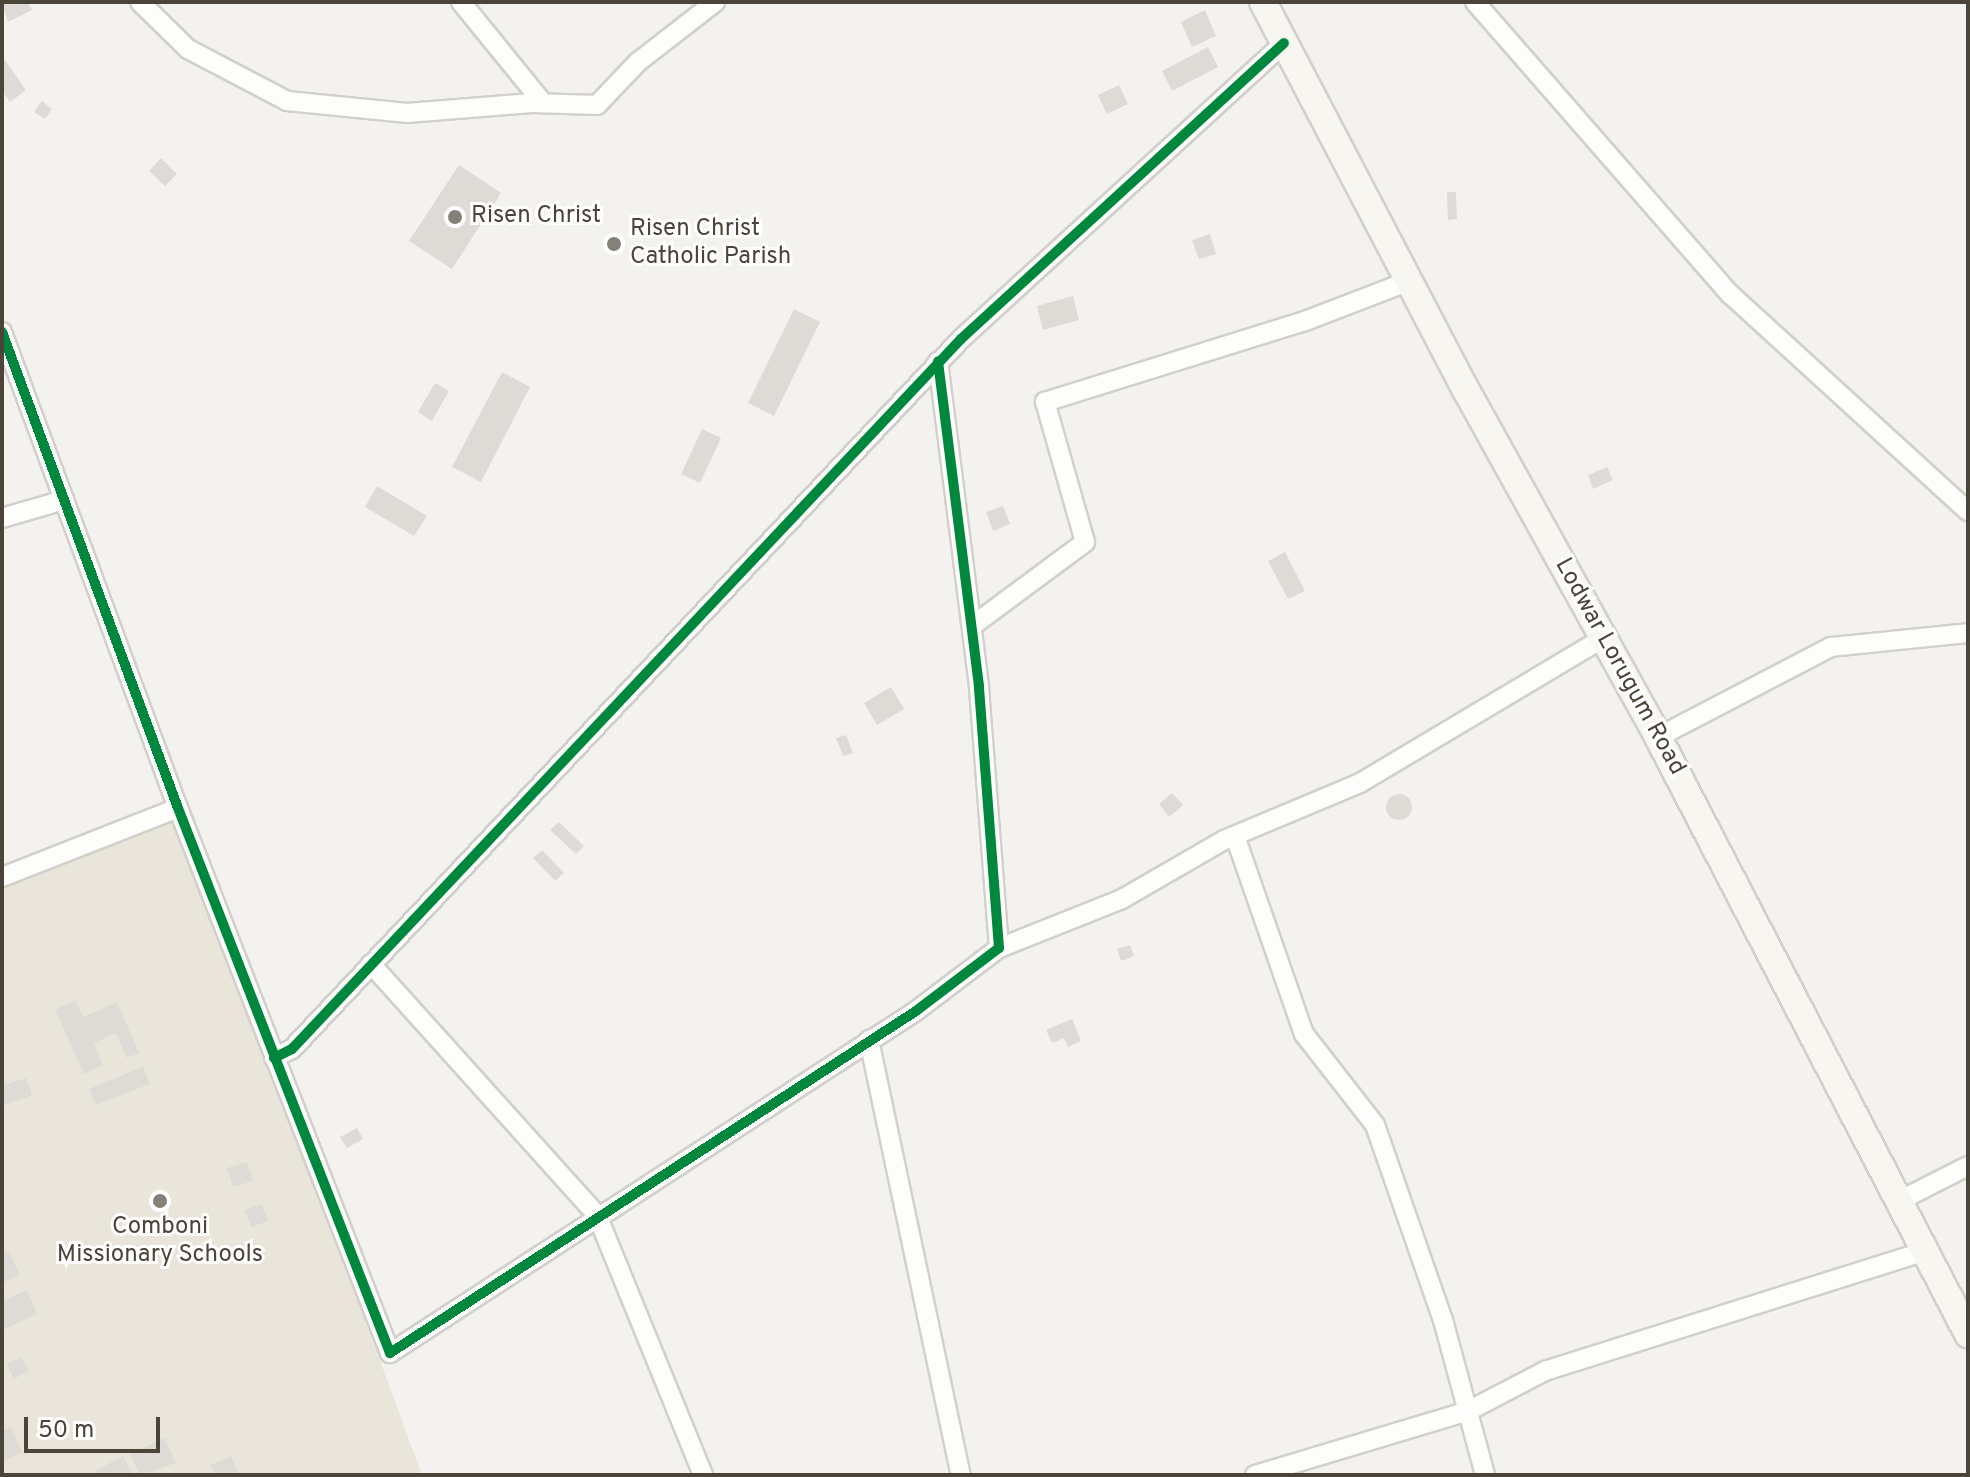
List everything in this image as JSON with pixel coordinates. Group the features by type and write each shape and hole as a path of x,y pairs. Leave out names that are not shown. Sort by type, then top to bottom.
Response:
{"main road":[{"name":"Lodwar Lorugum Road","path":"1263,2 1409,281 1658,737 1968,1334"}],"street":[{"path":"140,2 188,49 287,101 379,113 543,103 597,105 638,62 715,2"},
{"path":"461,2 543,103"},
{"path":"1475,2 1730,294 1968,511"},
{"path":"274,1058 292,1049 938,362 1069,235 1284,43"},
{"path":"972,626 1085,542 1045,402 1291,325 1409,281"},
{"path":"2,332 178,808 390,1353 869,1040 999,948 1122,899 1235,836 1360,783 1603,638"},
{"path":"938,362 972,626 999,948"},
{"path":"2,518 64,500"},
{"path":"1658,737 1831,647 1968,633"},
{"path":"2,877 178,808"},
{"path":"1235,836 1304,1034 1375,1125 1468,1411 1485,1475"},
{"path":"371,964 597,1215 703,1475"},
{"path":"869,1040 961,1475"},
{"path":"1899,1201 1968,1166"},
{"path":"1255,1475 1468,1411 1545,1371 1925,1251"}],"shaded area":[{"name":"Comboni Missionary Schools","path":"170,816 422,1475 2,1475 2,881"}],"building":[{"path":"2,2 28,2 32,10 8,22"},
{"path":"1205,10 1216,36 1192,47 1181,22"},
{"path":"1208,47 1218,67 1172,91 1162,71"},
{"path":"2,56 26,90 10,102 2,91"},
{"path":"1119,85 1128,104 1107,114 1098,95"},
{"path":"42,101 52,109 45,119 34,112"},
{"path":"161,158 177,174 165,186 149,171"},
{"name":"Risen Christ","path":"459,165 501,193 452,269 409,241"},
{"path":"1447,192 1456,192 1457,219 1448,220"},
{"path":"1210,234 1216,254 1199,259 1192,240"},
{"path":"1073,296 1079,320 1043,330 1037,306"},
{"path":"794,309 820,322 774,416 748,403"},
{"path":"502,372 530,387 481,482 452,467"},
{"path":"435,383 449,391 432,421 418,412"},
{"path":"702,429 721,438 700,483 681,474"},
{"path":"1607,467 1613,480 1593,489 1588,475"},
{"path":"377,486 427,516 414,536 365,507"},
{"path":"1003,506 1010,524 993,531 986,512"},
{"path":"1285,552 1305,591 1288,599 1268,561"},
{"path":"891,687 904,709 877,725 864,703"},
{"path":"846,735 853,753 843,756 836,738"},
{"path":"1172,793 1183,805 1169,817 1159,804"},
{"path":"1399,794 1408,798 1412,807 1408,816 1399,820 1390,816 1386,807 1390,798"},
{"path":"559,822 584,846 576,854 550,830"},
{"path":"542,850 564,873 555,881 533,858"},
{"path":"1130,945 1134,956 1121,961 1117,949"},
{"path":"75,1000 83,1017 117,1002 139,1053 127,1058 116,1033 94,1043 103,1065 84,1074 55,1010"},
{"path":"1072,1019 1081,1041 1068,1047 1064,1038 1052,1043 1046,1030"},
{"path":"143,1067 150,1084 96,1105 89,1089"},
{"path":"26,1078 32,1095 2,1106 2,1086"},
{"path":"357,1128 363,1139 347,1148 340,1137"},
{"path":"247,1162 253,1181 233,1187 227,1168"},
{"path":"262,1204 268,1221 251,1227 245,1210"},
{"path":"9,1251 20,1275 2,1283 2,1254"},
{"path":"27,1290 37,1314 2,1330 2,1301"},
{"path":"21,1357 29,1371 14,1379 7,1364"},
{"path":"11,1427 22,1452 2,1461 2,1431"},
{"path":"164,1438 176,1463 140,1475 130,1454"},
{"path":"123,1456 133,1475 88,1475"},
{"path":"231,1456 239,1475 215,1475 210,1465"}],"cycle path":[{"path":"274,1058 292,1049 961,339 1284,43"},
{"path":"2,332 178,808 390,1353 916,1011 999,948 979,686 938,362"}],"place":[{"name":"Risen Christ","path":"455,217"},
{"name":"Risen Christ Catholic Parish","path":"614,244"},
{"name":"Comboni Missionary Schools","path":"160,1201"}]}
